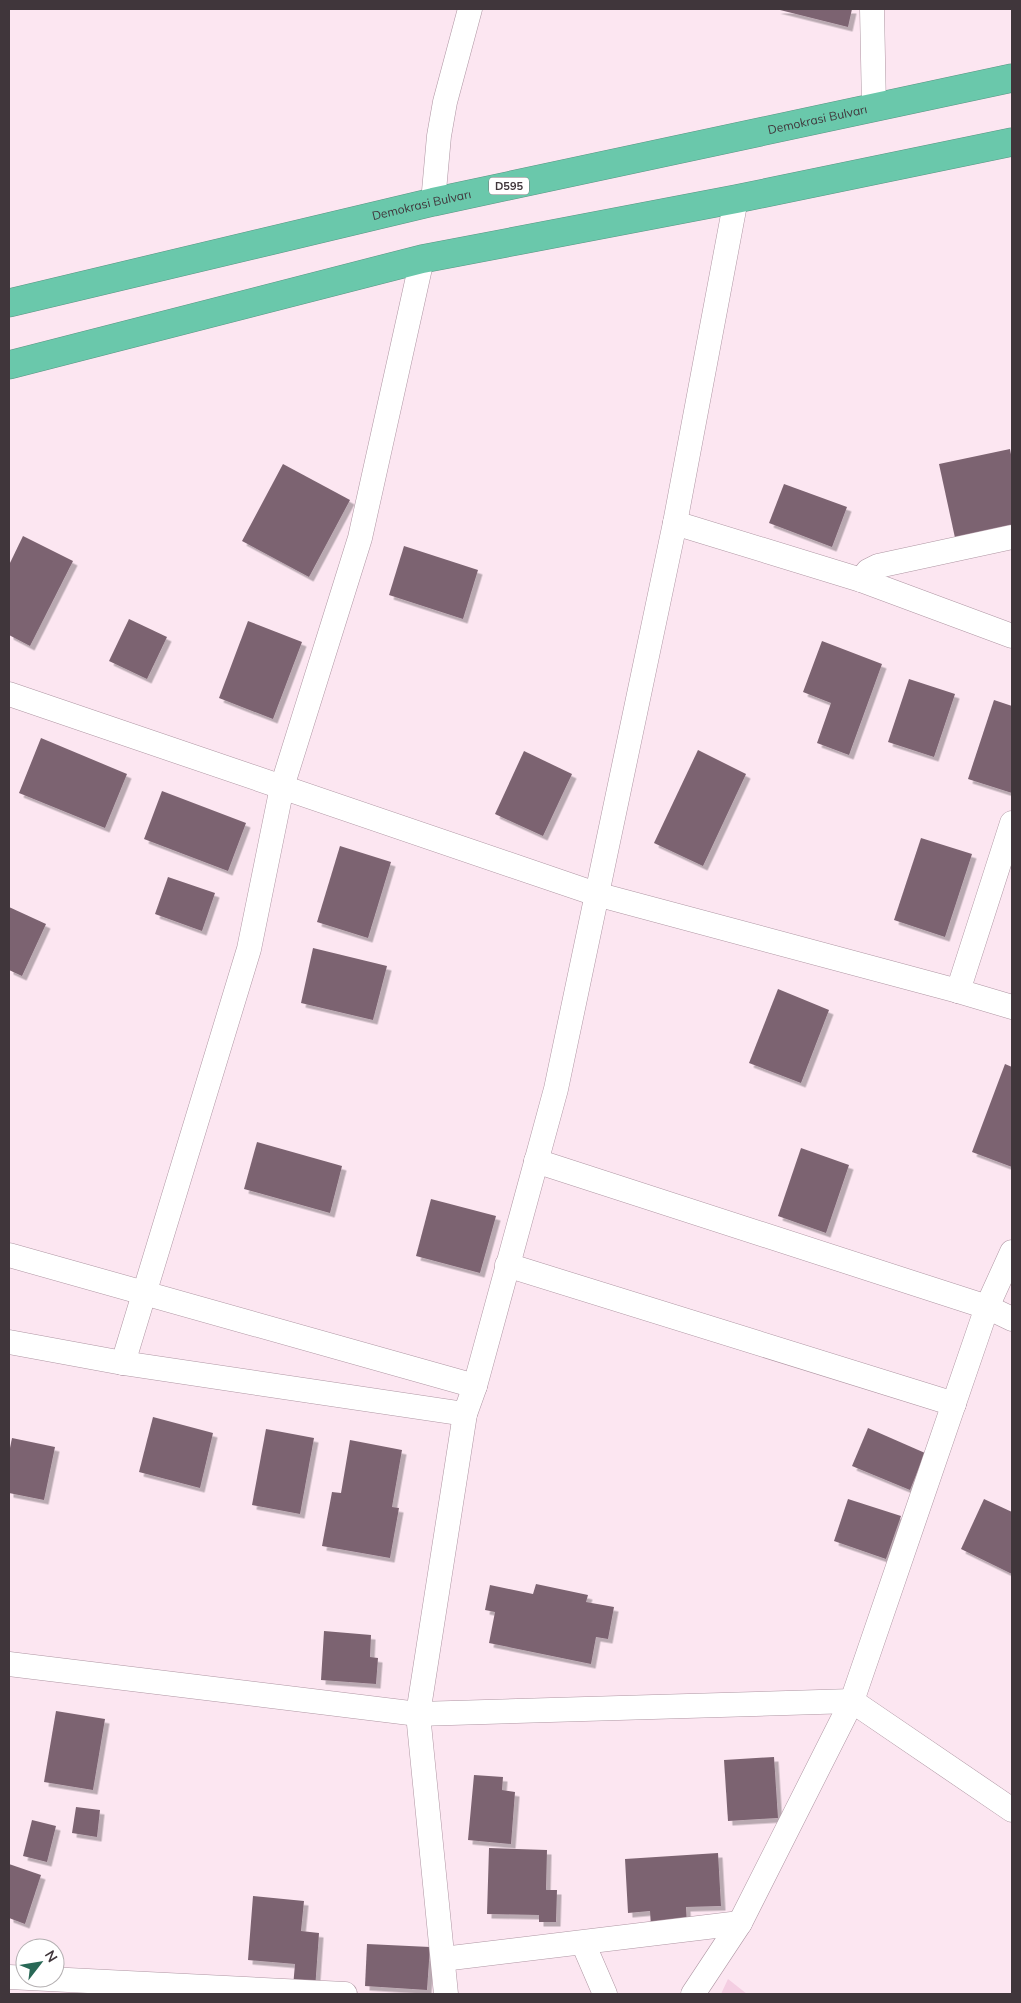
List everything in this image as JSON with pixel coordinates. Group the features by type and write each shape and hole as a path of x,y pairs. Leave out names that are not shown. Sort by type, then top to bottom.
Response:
{"highway":[{"name":"Demokrasi Bulvarı","path":"9,303 433,202 1012,78"},
{"path":"9,365 422,259 736,199 1012,142"}],"street":[{"path":"433,202 439,136 445,102 470,9"},
{"path":"872,9 874,107"},
{"path":"446,1994 418,1714 465,1414 556,1089 675,523 736,199"},
{"path":"124,1363 249,949 282,787 360,538 422,259"},
{"path":"675,523 861,580 1012,636"},
{"path":"861,580 868,571 878,566 1012,537"},
{"path":"9,694 596,894 958,991 1012,1008"},
{"path":"958,991 1012,823"},
{"path":"536,1161 987,1307 1012,1320"},
{"path":"693,1994 740,1923 852,1700 987,1307 1012,1252"},
{"path":"9,1255 474,1386"},
{"path":"507,1265 954,1404"},
{"path":"9,1342 124,1363 465,1414"},
{"path":"9,1664 418,1714 852,1700 1012,1810"},
{"path":"443,1958 740,1923"},
{"path":"583,1943 605,1994"},
{"path":"9,1977 345,1994"}],"shaded area":[{"path":"728,1979 747,1994 721,1994"}],"building":[{"path":"776,9 852,9 848,27"},
{"path":"1010,449 1012,460 1012,536 957,547 939,464"},
{"path":"283,464 350,500 309,577 242,541"},
{"path":"784,484 847,507 832,547 769,523"},
{"path":"23,536 73,561 30,646 9,635 9,565"},
{"path":"404,546 478,570 463,619 389,595"},
{"path":"129,619 167,637 147,679 109,661"},
{"path":"248,621 302,642 273,719 219,698"},
{"path":"822,641 882,664 849,755 817,743 831,703 803,692"},
{"path":"909,679 955,694 934,757 888,742"},
{"path":"994,700 1012,706 1012,793 968,779"},
{"path":"41,738 127,774 105,828 19,793"},
{"path":"698,750 746,774 703,866 654,843"},
{"path":"524,751 572,774 543,836 495,814"},
{"path":"162,791 246,823 228,871 144,839"},
{"path":"921,838 972,854 945,937 894,920"},
{"path":"340,846 391,862 368,938 317,922"},
{"path":"168,877 215,893 202,931 155,914"},
{"path":"9,907 46,924 22,976 9,970"},
{"path":"313,948 387,966 373,1020 301,1003"},
{"path":"778,989 829,1010 801,1083 749,1063"},
{"path":"1005,1064 1012,1067 1012,1167 972,1152"},
{"path":"257,1142 342,1166 330,1213 244,1189"},
{"path":"801,1148 849,1165 826,1233 778,1216"},
{"path":"431,1199 496,1216 480,1273 416,1256"},
{"path":"153,1417 213,1433 200,1488 139,1472"},
{"path":"868,1428 925,1453 910,1490 852,1466"},
{"path":"266,1429 314,1438 300,1514 252,1505"},
{"path":"12,1438 55,1447 44,1500 9,1493 9,1453"},
{"path":"350,1440 402,1450 392,1507 399,1508 390,1558 322,1546 332,1492 341,1493"},
{"path":"848,1499 901,1516 886,1559 834,1541"},
{"path":"984,1499 1012,1512 1012,1574 961,1549"},
{"path":"536,1584 588,1595 586,1602 614,1607 608,1639 596,1637 591,1664 489,1643 495,1612 485,1610 490,1585 533,1594"},
{"path":"324,1631 371,1635 370,1657 378,1658 376,1684 321,1680"},
{"path":"56,1711 105,1719 93,1790 44,1782"},
{"path":"774,1757 778,1818 728,1821 724,1760"},
{"path":"474,1775 503,1777 502,1790 515,1792 511,1844 468,1840"},
{"path":"76,1807 100,1810 97,1837 72,1833"},
{"path":"32,1820 56,1826 47,1862 23,1856"},
{"path":"489,1848 547,1850 546,1890 557,1890 556,1922 539,1922 539,1915 487,1914"},
{"path":"718,1853 721,1906 686,1907 687,1925 651,1927 650,1911 628,1913 625,1859"},
{"path":"9,1864 41,1875 25,1924 9,1918"},
{"path":"253,1896 304,1901 301,1931 319,1933 315,1990 293,1987 295,1964 248,1960"},
{"path":"367,1944 430,1947 427,1990 365,1986"}]}
